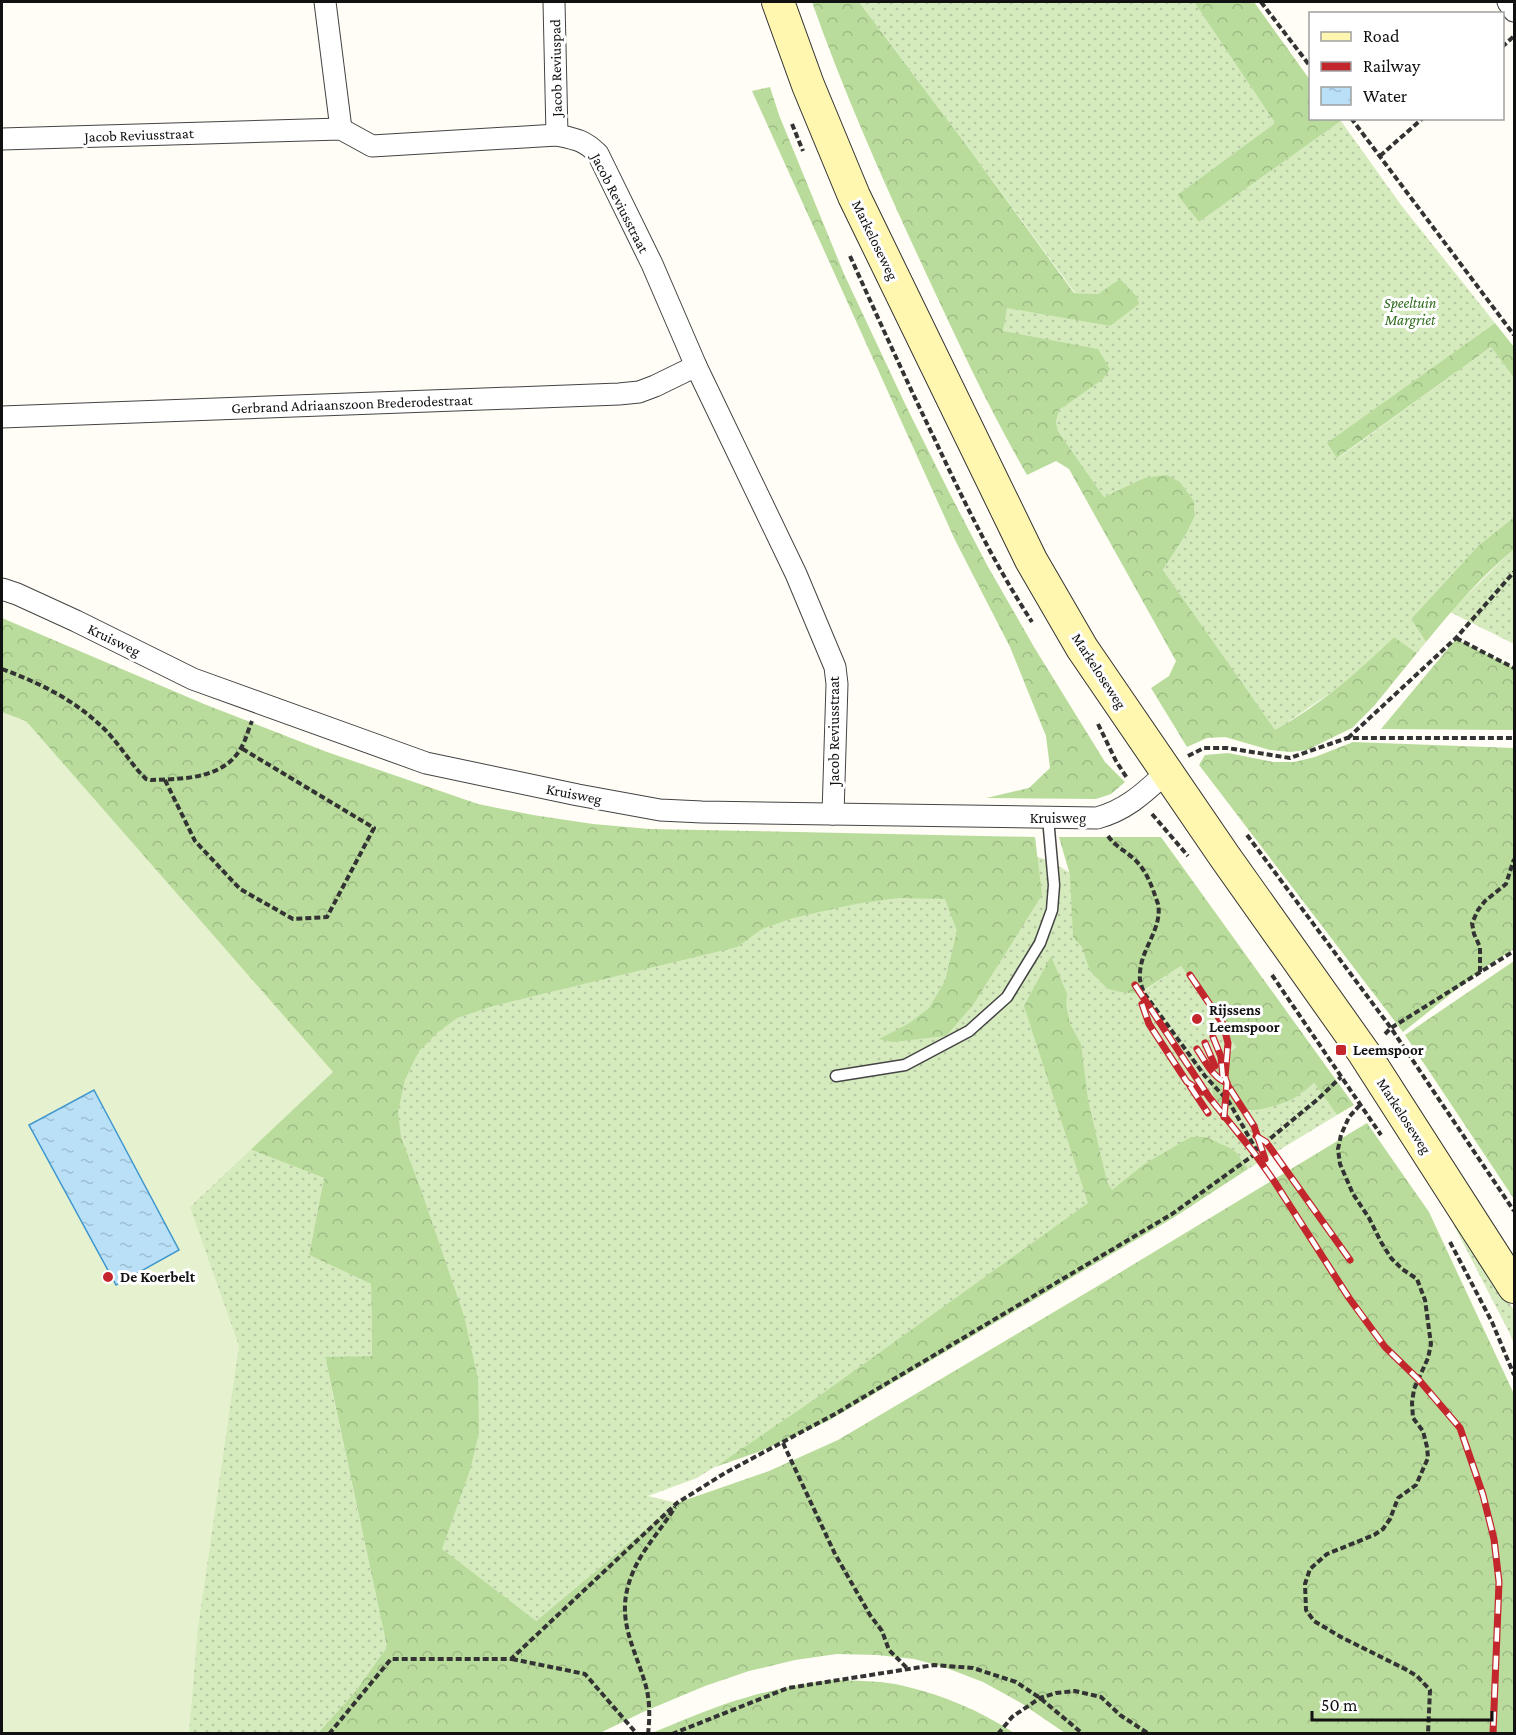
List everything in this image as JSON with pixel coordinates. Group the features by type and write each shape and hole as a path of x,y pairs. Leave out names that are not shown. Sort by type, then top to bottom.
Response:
{"main road":[{"name":"Markeloseweg","path":"778,2 808,85 854,196 1031,560 1082,648 1178,759 1225,857 1364,1053 1515,1287"}],"street":[{"path":"325,2 341,129"},
{"name":"Jacob Reviuspad","path":"554,2 557,135"},
{"path":"1508,2 1515,11"},
{"name":"Jacob Reviusstraat","path":"2,139 341,129 372,146 557,135 588,144 597,154 652,264 696,366 796,574 835,667 837,684 833,814"},
{"name":"Gerbrand Adriaanszoon Brederodestraat","path":"2,417 619,394 639,392 696,366"},
{"name":"Kruisweg","path":"2,589 17,594 193,678 426,763 660,810 1097,818 1112,814 1140,798 1178,759"}],"lane":[{"path":"836,1076 905,1065 969,1031 1007,997 1040,943 1052,910 1054,885 1048,818"}],"path":[{"path":"1261,2 1309,63"},
{"path":"1353,120 1515,335"},
{"path":"1380,156 1421,120"},
{"path":"1347,738 1456,638 1515,572"},
{"path":"1456,638 1515,668"},
{"path":"2,669 20,675 75,704 101,725 146,779 165,780 212,773 230,763 242,748 258,703"},
{"path":"1178,759 1204,748 1227,748 1290,758 1347,738 1515,738"},
{"path":"165,780 195,841 240,889 293,919 327,916 374,828 242,748"},
{"path":"1140,798 1159,824 1194,861"},
{"path":"1097,818 1113,844 1135,860 1149,878 1158,904 1157,921 1139,972 1144,993 1205,1076 1229,1102 1257,1151"},
{"path":"1244,832 1391,1028 1515,1211"},
{"path":"1480,973 1480,947 1472,922 1485,901 1506,884 1515,859"},
{"path":"1391,1028 1515,951"},
{"name":"Markeloseweg","path":"1269,970 1382,1136"},
{"path":"511,1659 677,1503 1172,1214 1257,1151 1341,1077"},
{"path":"1360,1105 1349,1117 1341,1136 1338,1149 1340,1164 1353,1194 1391,1258 1417,1279 1425,1300 1431,1344 1428,1358 1414,1389 1412,1403 1413,1418 1423,1431 1428,1458 1416,1485 1398,1498 1390,1519 1383,1529 1374,1535 1327,1554 1310,1569 1305,1584 1306,1610 1314,1621 1417,1676 1430,1690 1428,1734"},
{"path":"1445,1233 1492,1322 1515,1375"},
{"path":"783,1443 835,1554 870,1615 882,1631 889,1650 907,1668"},
{"path":"648,1734 650,1716 646,1685 630,1641 624,1610 633,1572 677,1503"},
{"path":"330,1734 391,1659 511,1659 585,1674 637,1734"},
{"path":"672,1734 788,1688 934,1665 973,1668 1016,1682 1040,1698 1083,1734"},
{"path":"998,1734 1012,1717 1040,1698 1075,1691 1101,1697 1120,1714 1149,1734"}],"green space":[{"path":"812,2 859,2 1074,293 1098,294 1120,279 1137,297 1139,304 1110,326 1007,308 1003,331 1098,349 1110,369 1103,379 1059,410 1056,422 1058,431 1104,497 1144,478 1167,475 1180,482 1194,501 1195,516 1163,570 1275,730 1338,688 1394,637 1417,653 1374,706 1352,728 1307,750 1290,752 1270,750 1225,737 1207,738 1187,747 1151,688 1169,676 1176,661 1069,469 1056,461 1027,475 1013,450 986,400 895,205 851,104"},
{"name":"Speeltuin Margriet","path":"859,2 1194,2 1275,123 1177,195 1199,222 1341,121 1401,205 1495,323 1388,400 1338,458 1491,347 1514,378 1514,517 1478,546 1411,619 1426,642 1417,653 1394,637 1336,689 1275,731 1163,570 1195,516 1194,501 1180,482 1144,478 1104,497 1058,431 1056,422 1059,410 1072,400 1003,331 1006,307 1110,326 1120,280 1098,294 1075,293"},
{"path":"1194,2 1254,2 1309,79 1309,120 1341,121 1199,222 1177,195 1275,123"},
{"path":"770,87 779,115 844,274 949,492 1034,647 1105,762 1125,782 1111,794 1096,799 986,798 1029,788 1050,768 1046,736 1010,647 955,540 752,91"},
{"path":"1495,323 1514,347 1514,378 1491,347 1337,458 1327,443"},
{"path":"1514,517 1514,549 1468,593 1426,642 1411,619 1478,546"},
{"path":"1514,549 1514,644 1450,612"},
{"path":"2,618 204,704 327,752 478,804 593,824 650,829 1035,837 1042,895 973,1005 946,1036 893,1042 879,1039 908,1024 929,1008 945,981 957,931 945,899 898,898 855,904 793,918 762,929 737,947 493,1006 457,1018 438,1032 419,1051 405,1079 398,1112 401,1137 464,1316 478,1379 479,1433 470,1470 442,1549 536,1621 677,1503 769,1471 838,1440 1367,1123 1429,1212 1514,1394 1514,1733 1065,1733 1021,1703 983,1682 944,1667 914,1659 837,1654 795,1660 749,1671 705,1686 600,1733 318,1733 354,1693 387,1647 325,1357 372,1356 371,1284 309,1255 324,1178 249,1149 2,722"},
{"path":"1456,639 1514,668 1514,730 1381,729"},
{"name":"De Koerbelt","path":"2,712 26,721 333,1072 190,1207 239,1346 198,1628 189,1733 2,1733"},
{"path":"1353,742 1514,748 1514,949 1485,967 1403,1032 1199,765 1205,755 1228,753 1273,762 1294,762 1315,757"},
{"name":"De Koerbelt","path":"2,828 249,1149 324,1178 309,1255 371,1284 372,1356 325,1358 387,1647 354,1693 318,1733 170,1733"},
{"path":"1059,837 1161,837 1354,1105 1337,1115 1314,1083 1292,1099 1255,1110 1234,1110 1218,1102 1212,1091 1216,1070 1236,1047 1181,966 1138,994 1108,989 1090,971 1082,947 1073,937 1070,875"},
{"path":"1038,857 1050,861 1084,881 1116,991 1139,994 1181,966 1236,1047 1220,1064 1214,1077 1216,1100 1248,1111 1283,1103 1302,1093 1314,1083 1337,1115 1248,1169 1236,1152 1217,1142 1220,1148 697,1478 648,1496 677,1503 536,1621 522,1616 422,1534 356,1088 566,877"},
{"path":"1051,956 1067,994 1066,1005 1070,1024 1081,1044 1088,1100 1107,1182 1112,1190 1143,1165 1191,1137 1206,1137 1232,1149 1248,1169 1173,1218 828,1421 761,1451 715,1467 815,1399 1088,1203 1024,1006"},
{"path":"1514,961 1514,1199 1405,1035"},
{"path":"1446,1210 1514,1310 1514,1344 1510,1334"},
{"path":"831,1680 895,1684 919,1690 975,1711 1014,1733 652,1733 758,1694"}],"water":[{"path":"94,1090 179,1250 116,1285 29,1125"}],"railway":[{"path":"1190,975 1223,1024 1228,1043 1224,1117"},
{"path":"1135,985 1209,1097 1274,1181 1349,1298 1385,1347 1419,1380 1460,1428 1483,1495 1494,1539 1499,1582 1493,1734"},
{"path":"1142,1004 1149,1024 1187,1082 1202,1092"},
{"path":"1213,1037 1221,1057 1223,1078 1254,1126 1265,1159"},
{"path":"1205,1043 1215,1066"},
{"path":"1197,1049 1213,1073 1227,1083"},
{"path":"1190,1086 1208,1113"},
{"path":"1256,1136 1266,1142 1350,1260"}],"place":[{"name":"Rijssens Leemspoor","path":"1197,1019"},
{"name":"Leemspoor","path":"1341,1050"},
{"name":"De Koerbelt","path":"108,1277"}]}
